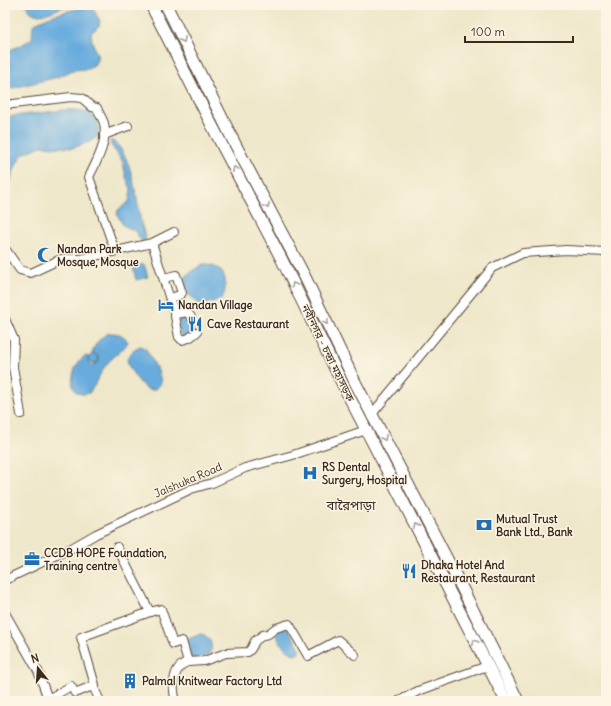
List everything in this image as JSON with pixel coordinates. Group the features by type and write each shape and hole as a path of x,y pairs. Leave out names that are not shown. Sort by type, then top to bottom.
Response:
{"highway":[{"name":"নবীনগর - চন্দ্রা মহাসড়ক","path":"151,5 281,258 344,387 506,701"},
{"name":"নবীনগর - চন্দ্রা মহাসড়ক","path":"166,5 305,277 372,414 518,701"},
{"path":"210,121 221,115"}],"street":[{"path":"5,105 71,97 82,98 97,108 104,123 104,135 99,156 89,177 115,251"},
{"path":"104,135 128,126"},
{"path":"6,250 20,270 31,273 61,259 81,259 152,243 174,232"},
{"path":"152,243 164,278 179,337 182,340 189,338 197,332"},
{"path":"372,414 492,268 523,253 566,250 606,252"},
{"path":"164,278 176,275 182,293 180,295 168,294"},
{"path":"174,315 187,312 191,317"},
{"path":"5,319 14,340 13,367 21,414"},
{"name":"Jalshuka Road","path":"5,580 70,549 96,534 192,489 212,483 245,468 298,453 366,430"},
{"path":"117,547 150,612"},
{"path":"100,701 94,686 95,685 81,637 161,609 173,644 182,641 188,662"},
{"path":"5,613 38,671 48,699 71,686 75,693 94,686"},
{"path":"176,701 174,689 175,677 182,663 204,660 226,653 248,652 255,641 263,635 268,634 276,628 289,624 308,656 338,640 354,655"},
{"path":"399,701 418,691 488,666"}],"water":[{"path":"26,5 83,5 66,6 38,15 30,10"},
{"path":"92,7 100,21 99,26 91,33 92,41 98,57 95,64 88,69 73,70 58,77 5,90 5,51 15,48 32,39 33,25 38,21 61,13"},
{"path":"64,110 79,110 91,113 98,122 97,137 89,142 73,148 41,146 23,154 17,163 5,191 5,117"},
{"path":"110,140 117,145 124,154 128,165 146,241 142,242 135,231 123,225 117,214 118,210 129,202 131,189 126,177 123,162 111,145"},
{"path":"144,264 148,277 136,280 133,267"},
{"path":"202,265 216,267 224,275 225,286 222,299 205,304 198,304 189,294 185,286 186,278 188,274"},
{"path":"180,314 188,314 194,334 182,338 178,328"},
{"path":"109,333 115,333 125,337 128,342 106,365 89,393 81,394 76,391 72,380 77,365 86,356 88,357 88,361 91,365 98,363 98,355 92,353 96,344 103,336"},
{"path":"140,346 146,349 159,373 161,383 154,389 150,390 144,387 129,367 127,360 128,357"},
{"path":"93,354 97,356 99,360 96,363 89,361 90,355"},
{"path":"286,628 289,630 301,650 300,652 294,654 291,653 279,640 276,633"},
{"path":"201,634 210,640 211,650 205,657 190,658 185,643 188,639"}],"place":[{"name":"Nandan Park Mosque, Mosque","path":"45,255"},
{"name":"Nandan Village","path":"166,305"},
{"name":"Cave Restaurant","path":"195,324"},
{"name":"RS Dental Surgery, Hospital","path":"310,473"},
{"name":"Mutual Trust Bank Ltd., Bank","path":"484,525"},
{"name":"CCDB HOPE Foundation, Training centre","path":"32,559"},
{"name":"Dhaka Hotel And Restaurant, Restaurant","path":"409,571"},
{"name":"Palmal Knitwear Factory Ltd","path":"130,681"}],"district":[{"name":"বারৈপাড়া","path":"351,505"}]}
